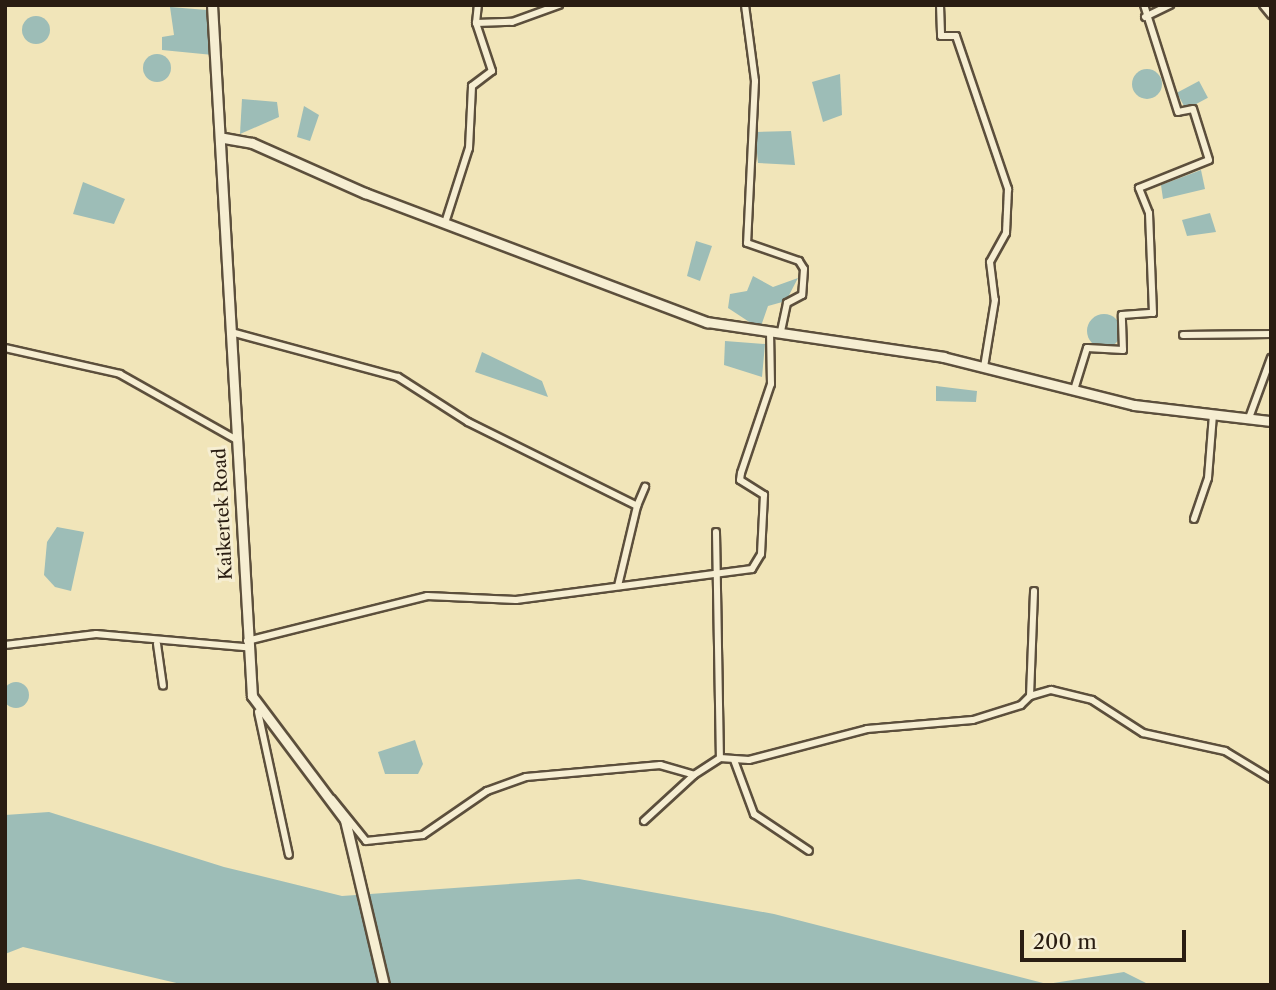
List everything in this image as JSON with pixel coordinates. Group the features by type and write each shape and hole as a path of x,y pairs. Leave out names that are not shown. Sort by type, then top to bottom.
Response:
{"main road":[{"name":"Kaikertek Road","path":"212,5 224,138 245,644 258,712 332,799 345,820 384,985"},
{"path":"224,138 252,143 445,223 707,322 770,333 781,331 984,367 1074,390 1213,415 1271,421"}],"street":[{"path":"445,223 469,148 472,86 492,71 476,23 478,5"},
{"path":"476,23 513,22 559,5"},
{"path":"745,5 755,81 747,243 799,261 804,269 802,295 787,303 781,331"},
{"path":"940,5 941,36 956,36 1008,189 1006,233 990,262 995,300 984,367"},
{"path":"1074,390 1087,348 1123,350 1122,315 1153,313 1149,213 1139,188 1209,160 1193,109 1178,113 1144,17 1144,5"},
{"path":"1144,17 1170,5"},
{"path":"1263,5 1271,15"},
{"path":"231,332 398,377 468,422 637,506"},
{"path":"5,645 96,634 157,644 245,644 427,596 516,600 716,576 752,569 761,554 764,495 740,480 771,384 770,333"},
{"path":"1183,335 1271,334"},
{"path":"5,348 120,374 235,439"},
{"path":"1249,418 1271,358"},
{"path":"1194,519 1208,478 1213,415"},
{"path":"618,586 637,506 645,487"},
{"path":"716,532 720,758"},
{"path":"1030,696 1034,591"},
{"path":"157,644 163,686"},
{"path":"643,821 694,775 720,758 734,760 867,729 973,720 1021,705 1030,696 1051,690 1092,700 1143,733 1225,751 1271,779"},
{"path":"258,712 289,855"},
{"path":"734,760 754,814 809,851"},
{"path":"332,799 366,841 423,835 487,791 526,777 660,765 694,775"}],"water":[{"path":"170,7 207,10 213,55 162,50 162,37 174,35"},
{"path":"36,16 46,20 50,30 46,40 36,44 26,40 22,30 26,20"},
{"path":"157,54 167,58 171,68 167,78 157,82 147,78 143,68 147,58"},
{"path":"1147,69 1158,73 1162,84 1158,95 1147,99 1136,95 1132,84 1136,73"},
{"path":"840,74 842,115 823,122 812,82"},
{"path":"1199,81 1208,98 1186,110 1177,93"},
{"path":"242,99 277,102 279,117 240,134"},
{"path":"304,106 319,115 310,141 297,137"},
{"path":"791,131 795,165 758,163 755,132"},
{"path":"1201,170 1205,189 1163,199 1161,185"},
{"path":"83,182 125,199 114,224 73,214"},
{"path":"1210,213 1216,232 1187,236 1182,220"},
{"path":"696,241 712,246 700,281 687,276"},
{"path":"753,276 773,287 798,278 786,301 768,306 760,329 728,308 730,294 747,291"},
{"path":"1104,314 1116,319 1121,331 1116,343 1104,348 1092,343 1087,331 1092,319"},
{"path":"725,341 765,344 762,377 724,365"},
{"path":"482,352 542,381 548,397 475,372"},
{"path":"936,386 977,391 976,402 936,401"},
{"path":"57,527 84,532 71,591 55,587 44,575 47,542"},
{"path":"16,682 25,686 29,695 25,704 16,708 7,704 3,695 7,686"},
{"path":"415,740 423,764 418,774 385,774 378,752"},
{"path":"49,812 224,867 342,896 579,879 774,914 1047,984 1124,972 1150,985 185,985 23,947 5,954 5,815"}]}
